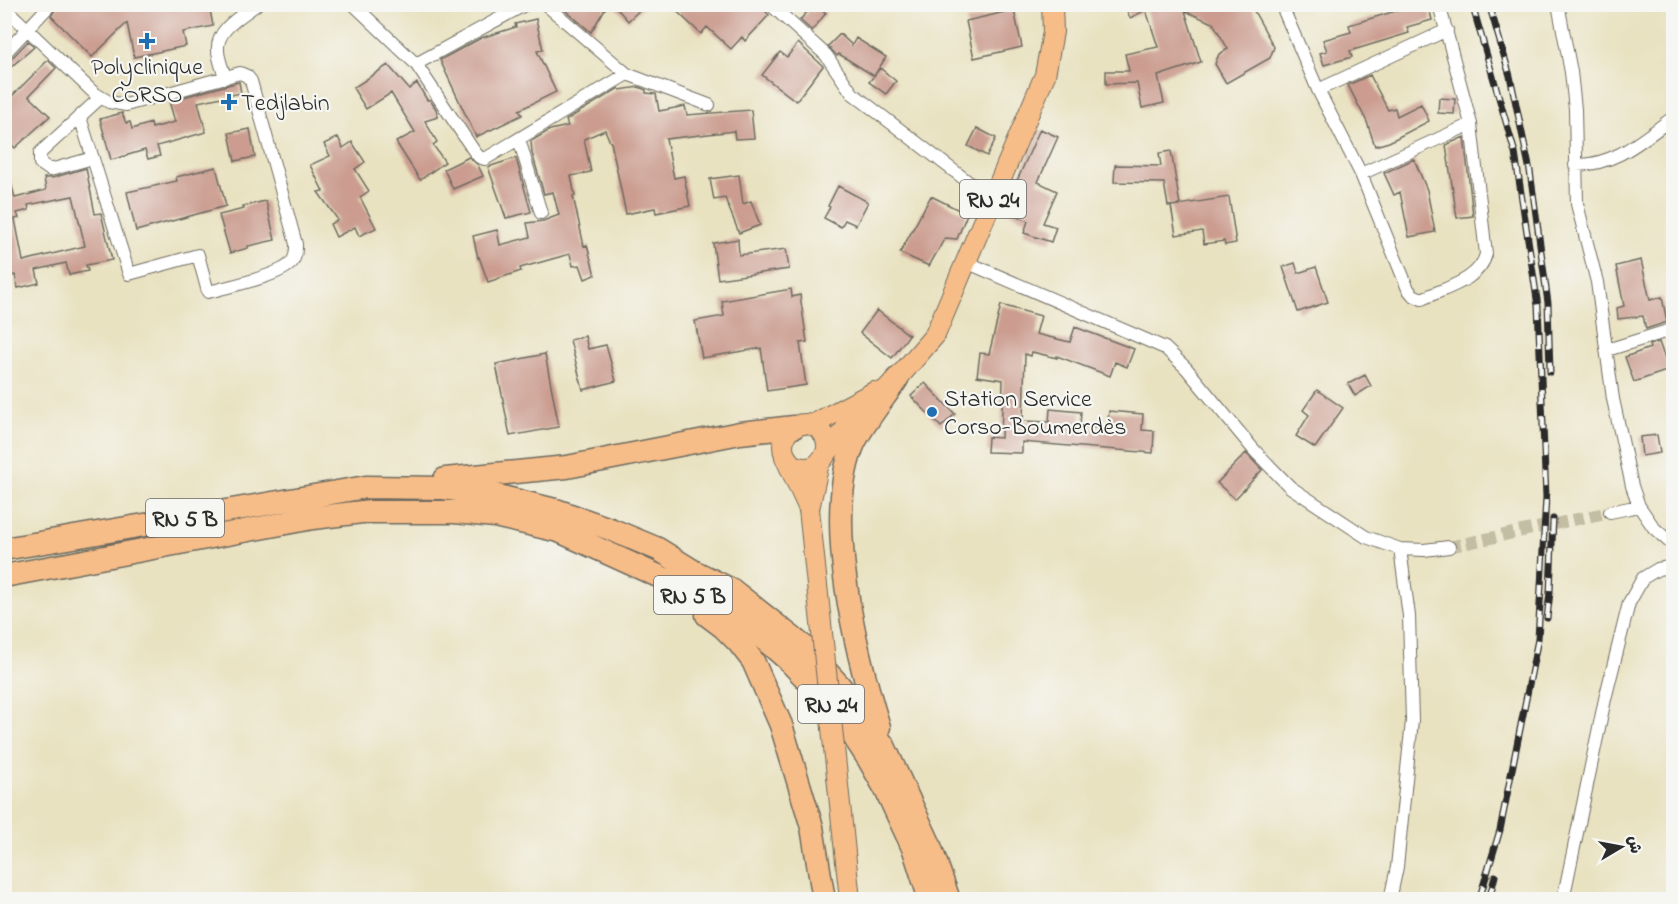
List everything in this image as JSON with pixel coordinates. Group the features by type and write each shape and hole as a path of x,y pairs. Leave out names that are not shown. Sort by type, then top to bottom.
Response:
{"highway":[{"path":"884,746 857,647 844,566 840,523 844,473 853,445 897,379"},
{"path":"366,487 567,467 740,433 803,426"},
{"name":"RN 5 B","path":"4,549 366,487 444,488 498,496 560,511 610,529 658,549 695,572 732,590 802,646 839,685 884,746 929,843 949,900"},
{"name":"RN 5 B","path":"4,576 313,518 362,512 435,512 495,516 559,531 667,580 749,626 788,660 821,694 847,726 869,760 914,850 930,900"},
{"path":"559,531 698,609 723,627 753,661 781,725 812,827 824,900"}],"main road":[{"name":"RN 24","path":"897,379 935,335 1045,75 1053,32 1052,4"},
{"path":"809,509 784,454 784,438 803,426 897,379"},
{"path":"784,454 794,466 801,468 809,468 819,463 847,427 897,379"},
{"path":"803,426 821,432 825,438 826,450 819,463 809,509"},
{"name":"RN 24","path":"809,509 850,900"}],"street":[{"path":"4,54 51,4"},
{"path":"225,78 218,51 218,40 224,31 256,4"},
{"path":"353,4 416,64 479,157 485,159 627,74"},
{"path":"416,64 526,4"},
{"path":"545,4 627,74 709,105"},
{"path":"770,4 825,55 852,93 992,200"},
{"path":"1286,6 1318,90 1361,174 1408,289 1413,295 1422,299 1476,273 1484,265 1486,254 1471,124 1439,4"},
{"path":"1558,4 1571,72 1575,109 1577,204 1597,282 1613,399 1632,486 1639,506 1654,528 1674,546"},
{"path":"4,7 101,98 109,102 126,105 240,73 247,76 251,81 296,244 296,254 291,263 281,271 208,292 198,255 129,274 80,117"},
{"path":"1318,90 1447,30"},
{"path":"93,158 50,170 40,163 40,153 101,98"},
{"path":"1575,165 1595,165 1614,159 1674,117"},
{"path":"1361,174 1471,124"},
{"path":"519,139 541,213"},
{"path":"966,261 1165,348 1186,368 1254,450 1290,487 1366,537 1400,549 1424,550 1449,547"},
{"path":"1607,350 1674,329"},
{"path":"1610,512 1639,506"},
{"path":"1390,900 1397,867 1412,720 1409,616 1400,549"},
{"path":"1563,900 1605,699 1629,603 1643,578 1658,569 1674,566"}],"building":[{"path":"59,4 209,4 213,26 183,32 186,46 134,57 127,23 92,57 51,16"},
{"path":"558,4 608,4 591,32"},
{"path":"613,4 646,4 628,21"},
{"path":"669,4 758,4 769,15 745,41 742,37 731,49 707,27 701,34"},
{"path":"1124,4 1250,4 1274,47 1270,58 1226,83 1215,64 1219,54 1228,49 1213,23 1185,11 1201,62 1158,76 1164,103 1142,108 1137,83 1106,84 1106,71 1129,71 1125,54 1158,47 1146,10 1130,18"},
{"path":"1408,4 1428,4 1432,20 1407,27 1409,33 1350,51 1352,57 1324,65 1320,53 1327,51 1323,40 1351,32 1349,25 1409,7"},
{"path":"817,6 826,13 812,31 800,20 809,10 812,12"},
{"path":"1014,10 1022,47 974,58 966,21"},
{"path":"536,19 543,50 537,51 556,92 519,110 522,115 476,137 440,60 481,38 516,27 515,24"},
{"path":"840,34 852,45 856,38 886,57 874,76 839,54 837,56 828,46"},
{"path":"28,41 34,47 4,73 4,62 10,60"},
{"path":"798,43 823,66 796,101 762,75 780,52 787,57"},
{"path":"48,60 56,68 29,96 50,116 15,148 4,137 4,104"},
{"path":"388,65 409,89 417,83 427,100 430,100 436,109 438,117 425,121 437,142 433,145 445,162 420,180 396,142 415,132 391,93 366,109 353,88"},
{"path":"880,68 896,81 886,94 869,82"},
{"path":"1370,75 1388,110 1395,108 1397,116 1421,104 1429,121 1389,142 1375,146 1367,122 1348,85"},
{"path":"239,82 241,93 198,102 206,132 157,146 160,156 148,159 145,150 111,160 100,119 122,113 126,123 130,122 132,129 151,123 152,128 175,122 169,101"},
{"path":"639,87 646,90 646,93 656,94 659,111 685,106 687,115 751,110 754,138 735,139 734,131 666,139 674,178 684,176 690,206 656,213 655,208 626,214 611,142 605,130 584,139 591,172 571,176 584,246 587,245 595,275 585,279 580,265 573,266 570,254 520,268 521,271 488,282 478,258 473,236 497,230 500,245 530,237 527,223 543,221 559,215 553,192 544,194 532,153 531,141 550,130 568,126 566,120 619,88 620,90"},
{"path":"1439,98 1455,99 1454,114 1438,113"},
{"path":"977,128 996,138 987,156 968,146"},
{"path":"250,129 255,157 235,161 229,133"},
{"path":"1040,129 1058,137 1038,182 1057,191 1043,223 1056,227 1051,242 1024,233 1028,221 1004,210"},
{"path":"338,137 343,148 352,142 365,162 355,169 369,191 360,197 376,228 359,236 355,227 336,237 330,224 338,220 318,192 323,191 310,165 330,156 324,144"},
{"path":"1464,137 1473,216 1457,218 1446,145"},
{"path":"1171,151 1180,205 1168,206 1164,183 1114,182 1115,165 1161,166 1159,153"},
{"path":"469,157 478,165 483,176 453,189 444,169"},
{"path":"516,158 531,212 506,218 488,167"},
{"path":"1414,159 1427,190 1435,232 1409,237 1400,192 1394,195 1384,173"},
{"path":"216,167 226,206 136,231 127,192 177,181 176,177"},
{"path":"86,168 95,214 101,213 112,260 86,265 88,271 69,275 66,263 36,270 39,283 18,288 15,275 4,277 4,176 9,175 15,198 46,190 44,178 52,178","holes":["73,196 85,246 23,261 15,219 19,218 17,213 29,210 28,205"]},
{"path":"739,175 743,204 751,201 760,225 739,233 725,198 714,200 710,179"},
{"path":"838,186 868,202 856,225 845,220 841,227 824,218"},
{"path":"931,196 967,214 957,239 945,238 929,266 900,253"},
{"path":"1229,197 1236,243 1225,245 1224,241 1204,244 1202,231 1176,235 1171,206"},
{"path":"266,201 275,240 230,253 219,215"},
{"path":"738,239 739,255 786,249 789,269 718,279 713,243"},
{"path":"1641,260 1650,300 1662,297 1667,322 1646,329 1643,316 1618,319 1617,308 1624,306 1616,266"},
{"path":"1295,263 1298,273 1316,267 1328,302 1298,312 1283,267"},
{"path":"791,289 792,297 800,295 807,342 800,343 806,385 767,391 761,348 702,358 695,321 724,316 722,301"},
{"path":"1001,305 1041,316 1036,334 1070,342 1075,327 1134,349 1127,367 1115,362 1110,376 1057,356 1057,358 1032,352 1031,356 1025,354 1023,421 1049,422 1050,409 1081,412 1080,426 1107,429 1109,411 1143,414 1142,430 1154,431 1153,453 1022,442 1022,453 987,452 988,437 1001,438 1003,380 977,376 980,353 989,354"},
{"path":"877,310 909,335 892,358 860,333"},
{"path":"585,336 588,349 606,345 616,381 583,390 570,340"},
{"path":"1659,342 1669,370 1634,382 1625,357 1650,348 1649,345"},
{"path":"545,354 559,427 510,436 496,364"},
{"path":"1365,375 1371,386 1355,396 1348,384"},
{"path":"925,383 955,414 941,427 911,396"},
{"path":"1317,390 1343,408 1315,448 1296,436 1309,415 1303,410"},
{"path":"1657,435 1660,453 1642,456 1640,437"},
{"path":"1246,453 1262,470 1235,499 1217,483"}],"tunnel":[{"path":"1449,547 1610,512"}],"railway":[{"path":"1472,4 1515,153 1538,306 1546,497 1538,639 1500,830 1479,900"},
{"path":"1489,4 1510,76 1530,171 1548,303 1550,372"},
{"path":"1547,618 1553,519"},
{"path":"1489,900 1495,876"}],"place":[{"name":"Polyclinique CORSO","path":"147,41"},
{"name":"Tedjlabin","path":"229,102"},
{"name":"Station Service Corso-Boumerdès","path":"932,412"}]}
